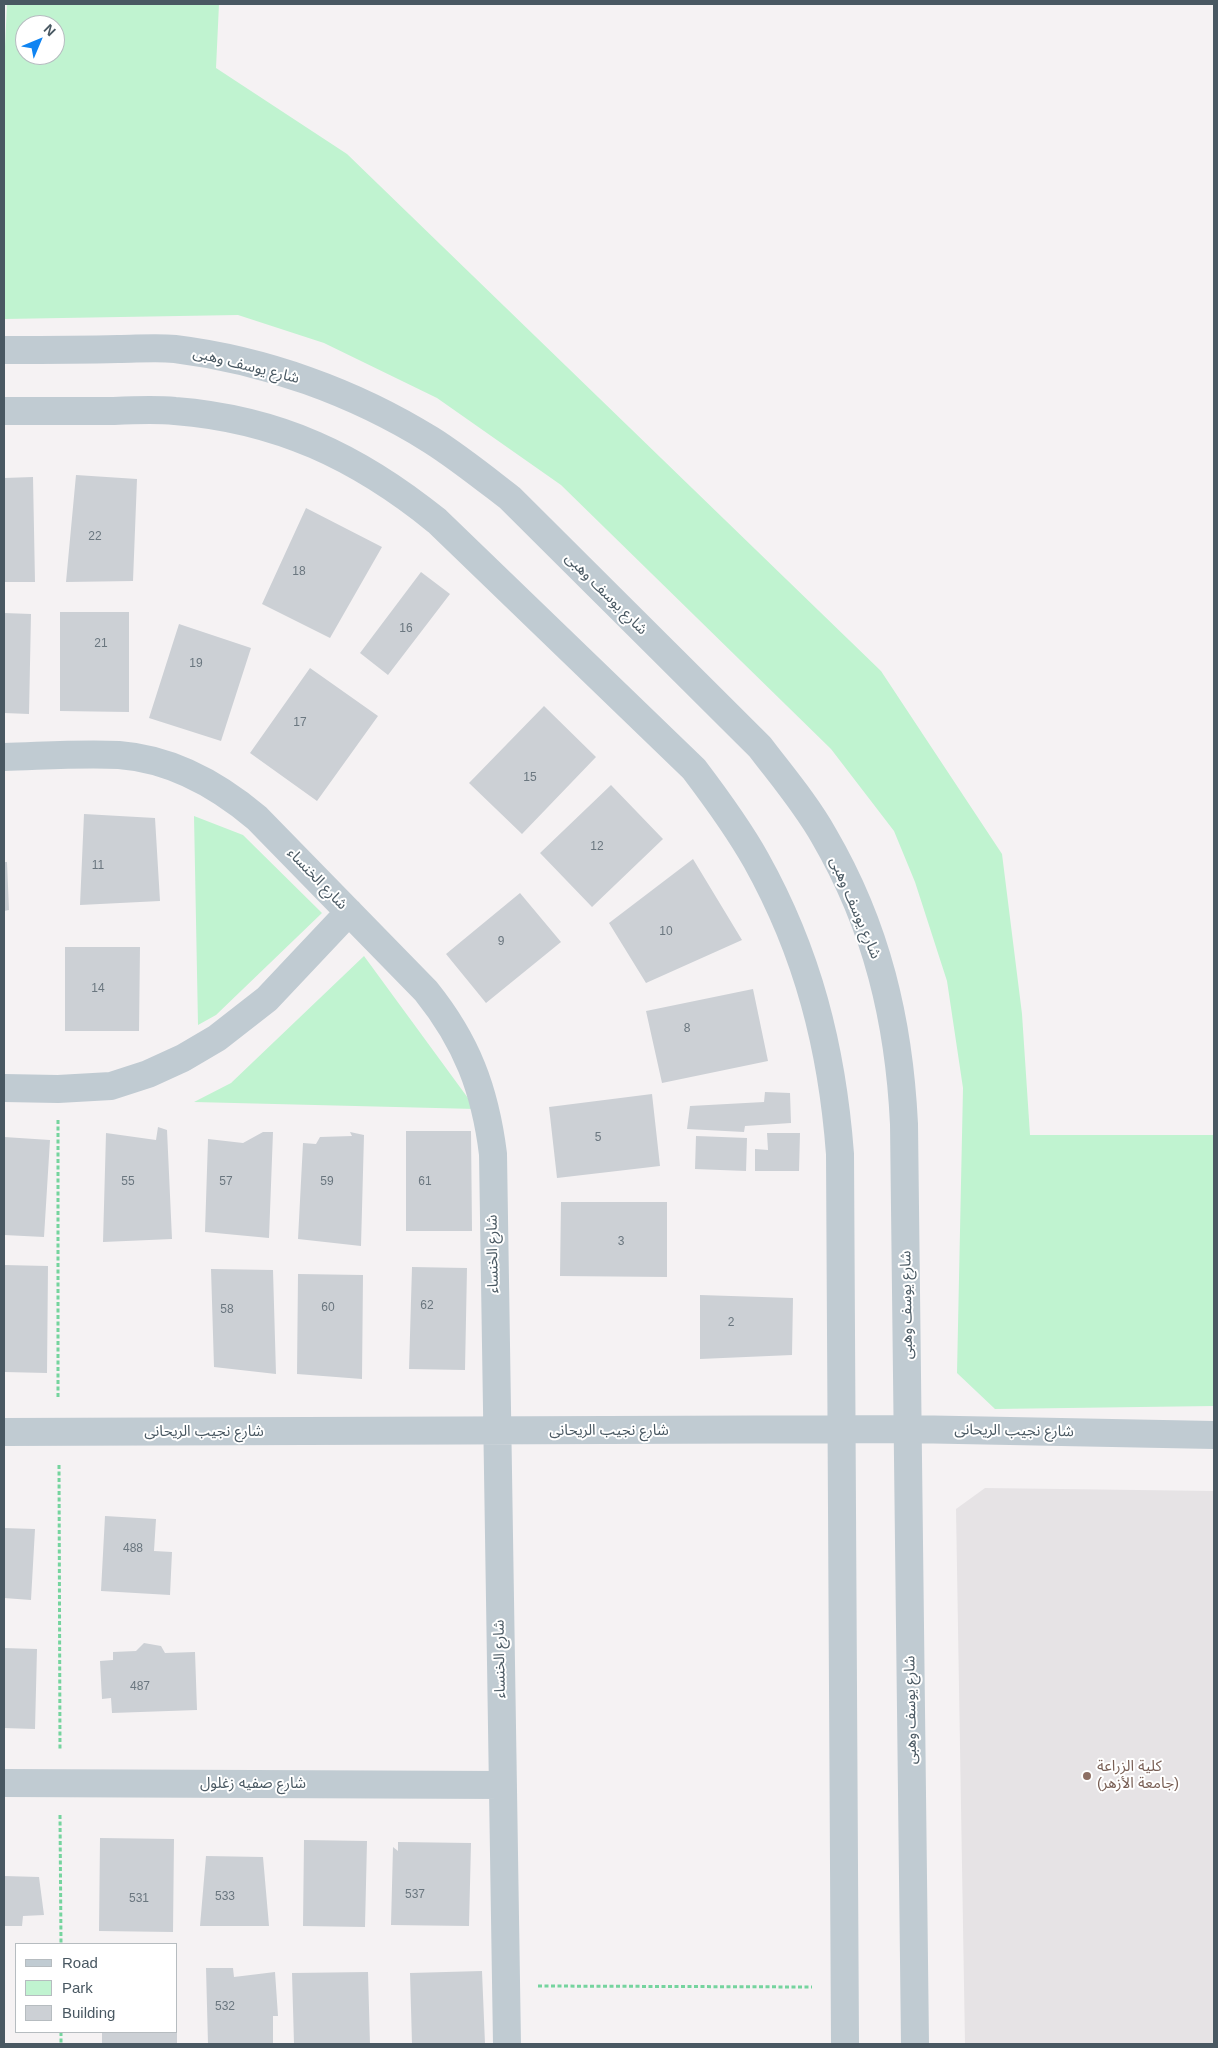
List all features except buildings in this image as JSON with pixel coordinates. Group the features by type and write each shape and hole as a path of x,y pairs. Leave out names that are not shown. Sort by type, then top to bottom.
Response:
{"street":[{"name":"شارع يوسف وهبى","path":"4,350 173,349 219,357 282,372 335,392 386,415 438,445 471,467 510,498 760,747 794,790 824,836 849,885 870,936 884,982 895,1029 902,1076 915,2044"},
{"path":"4,411 184,412 252,423 289,434 329,450 368,470 438,521 694,769 726,813 756,860 781,910 808,979 817,1008 829,1056 840,1154 845,2044"},
{"name":"شارع الخنساء","path":"4,757 120,755 176,768 206,781 233,797 257,818 426,991 444,1013 471,1063 482,1093 489,1123 493,1154 507,2044"},
{"path":"4,1088 58,1089 111,1086 148,1074 184,1058 217,1038 267,999 349,912"},
{"name":"شارع نجيب الريحانى","path":"4,1432 908,1429 1214,1435"},
{"name":"شارع صفيه زغلول","path":"4,1783 503,1785"}],"path":[{"path":"58,1089 61,1943"},
{"path":"506,1986 845,1987"}],"shaded area":[{"name":"كلية الزراعة (جامعة الأزهر)","path":"985,1488 1214,1491 1214,2044 965,2044 956,1509"}],"green space":[{"path":"7,4 219,4 216,68 347,154 881,671 1002,854 1022,1014 1030,1135 1214,1135 1214,1406 995,1409 957,1373 963,1088 947,981 915,882 894,831 831,749 561,485 437,398 324,343 238,315 4,319 4,68"},
{"path":"194,816 243,835 322,913 216,1015 198,1025"},
{"path":"364,956 476,1109 194,1102 231,1083"}],"place":[{"name":"كلية الزراعة (جامعة الأزهر)","path":"1087,1776"}]}
